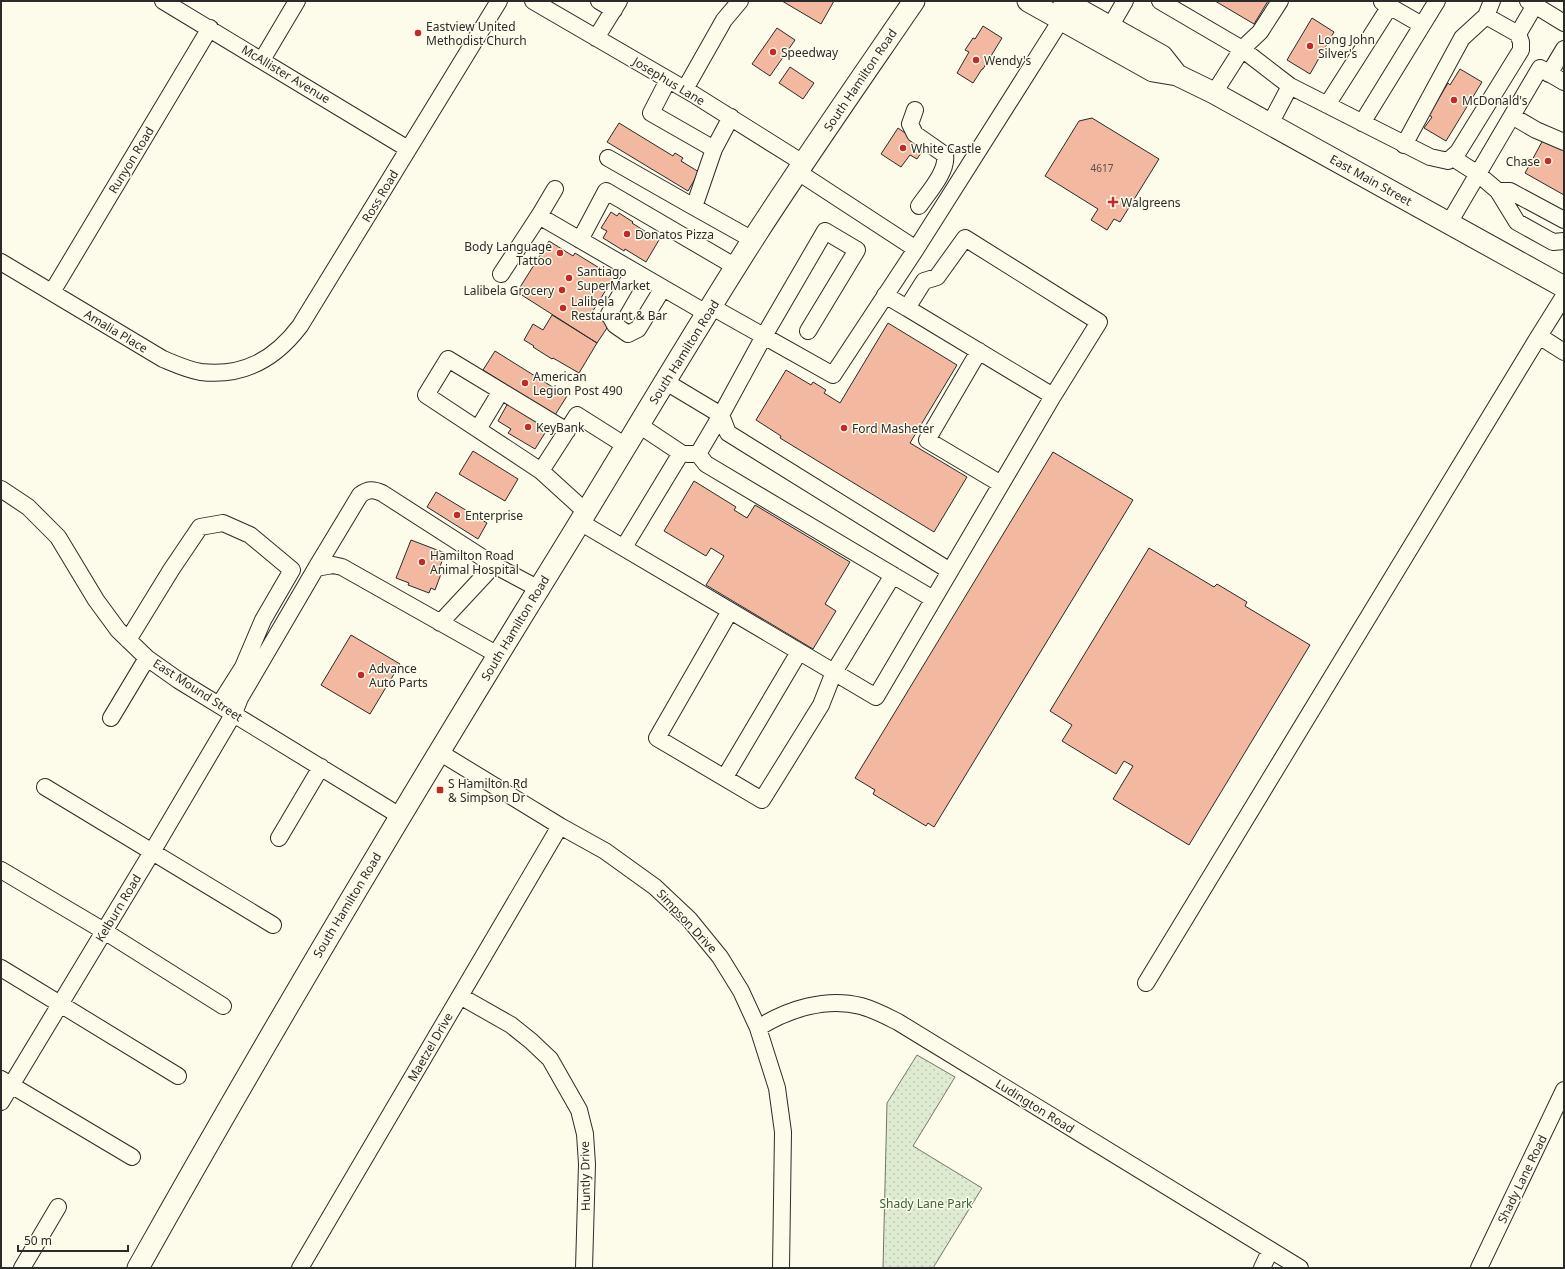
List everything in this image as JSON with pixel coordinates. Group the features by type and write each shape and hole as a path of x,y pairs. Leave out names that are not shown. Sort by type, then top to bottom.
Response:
{"main road":[{"name":"South Hamilton Road","path":"138,1268 219,1125 400,816 626,446 736,267 800,167 914,1"},
{"name":"East Main Street","path":"1028,1 1110,27 1162,56 1177,75"},
{"name":"East Main Street","path":"1063,11 1153,71 1177,75 1214,93 1564,287"}],"street":[{"name":"McAllister Avenue","path":"163,1 408,149"},
{"path":"262,60 297,1"},
{"name":"Ross Road","path":"241,370 275,354 289,341 300,326 499,1"},
{"name":"Josephus Lane","path":"533,1 731,118 916,250"},
{"path":"596,38 616,5 599,1"},
{"path":"684,89 724,20 740,1"},
{"path":"1110,27 1125,1"},
{"path":"1160,1 1242,49 1290,86 1404,145 1430,157 1448,162 1453,158 1521,50 1521,42 1518,34 1486,16"},
{"path":"1214,93 1242,49 1260,32 1280,1"},
{"path":"1362,123 1437,1"},
{"path":"1404,145 1462,38 1486,16 1492,1"},
{"path":"1518,34 1531,3 1564,23"},
{"path":"1327,105 1386,4 1422,25"},
{"path":"539,216 663,288 764,336 833,375 916,250 1063,11"},
{"name":"Runyon Road","path":"52,292 210,28"},
{"path":"1449,223 1512,116 1545,71 1564,49"},
{"path":"1517,56 1564,82"},
{"path":"668,80 651,113 714,149"},
{"path":"1270,124 1290,86"},
{"path":"915,110 910,124 915,134 945,155 946,160 944,169 919,206"},
{"path":"1512,116 1536,130 1564,142"},
{"path":"694,206 714,149 731,118"},
{"path":"608,158 753,240"},
{"path":"1453,158 1478,174 1498,191 1517,222 1553,242 1564,241"},
{"path":"501,274 555,189"},
{"path":"1498,191 1510,190 1564,220"},
{"path":"580,240 606,191 736,267"},
{"path":"617,198 605,212 595,228 594,233 596,239 619,252 631,269"},
{"path":"698,454 825,231 857,250 808,331"},
{"path":"567,431 448,359 426,395 541,470 583,517 624,547 876,697 1053,396 1099,322 965,238 937,277 924,281 907,308"},
{"name":"Amalia Place","path":"1,262 163,359 201,372 241,370"},
{"path":"631,269 609,314 615,325 628,334 638,329 663,288"},
{"path":"886,295 1053,396"},
{"path":"1146,983 1564,296"},
{"path":"1539,336 1564,352"},
{"path":"979,351 927,440 1001,484"},
{"path":"666,382 721,415 728,433 950,571"},
{"path":"478,429 501,391"},
{"path":"541,470 577,415 626,446"},
{"path":"639,425 681,453 698,454 706,464 933,599"},
{"path":"624,547 681,453"},
{"name":"East Mound Street","path":"1,489 28,507 58,537 96,600 118,630 147,658 178,680 400,816"},
{"name":"Kelburn Road","path":"1,1102 6,1082 61,1003 234,713 240,698 360,495 370,490 375,490 382,493 494,565 539,589"},
{"path":"128,640 171,570 200,527 223,523 250,534 292,570 263,620 243,667 219,705"},
{"path":"316,568 333,565 342,567 498,655"},
{"path":"440,622 494,565"},
{"path":"730,611 657,738 762,800 821,704 834,672 892,575"},
{"path":"725,777 799,652"},
{"path":"111,718 147,658"},
{"name":"Simpson Drive","path":"439,752 560,826 605,851 655,887 689,919 720,956 741,991 758,1028 778,1088 783,1132 781,1268"},
{"path":"279,838 321,767"},
{"path":"45,787 273,925"},
{"name":"Maetzel Drive","path":"307,1266 460,996 560,826"},
{"path":"1,870 104,931 223,1006"},
{"path":"1,968 61,1003 178,1076"},
{"name":"Huntly Drive","path":"460,996 511,1025 531,1040 550,1059 579,1110 585,1134 587,1164 584,1268"},
{"name":"Ludington Road","path":"758,1028 775,1017 799,1008 846,1004 879,1012 898,1022 1300,1268"},
{"path":"6,1082 132,1157"},
{"name":"Shady Lane Road","path":"1479,1268 1564,1090"},
{"path":"22,1268 58,1207"},
{"path":"1262,1268 1270,1250"}],"green space":[{"name":"Shady Lane Park","path":"917,1055 955,1077 913,1146 982,1188 933,1268 883,1268 887,1103"}],"building":[{"path":"782,1 834,1 821,24"},
{"path":"1215,1 1268,1 1254,24"},
{"name":"Long John Silver's","path":"1312,18 1334,32 1310,74 1287,60"},
{"name":"Wendy's","path":"983,26 1002,38 973,83 957,73 969,52 965,50 973,38 975,39"},
{"name":"Speedway","path":"777,28 795,40 770,76 752,64"},
{"name":"Speedway","path":"790,67 814,83 803,99 779,83"},
{"name":"McDonald's","path":"1460,69 1482,82 1446,141 1424,128 1432,117 1429,115 1448,83 1450,85"},
{"name":"Walgreens","path":"1092,118 1159,159 1120,222 1114,219 1107,230 1091,220 1098,209 1045,176 1079,121"},
{"path":"619,123 673,156 675,153 683,158 681,161 699,172 688,191 607,142"},
{"name":"White Castle","path":"898,128 918,142 916,145 923,150 917,159 910,155 901,167 881,154"},
{"name":"Chase","path":"1543,140 1560,149 1564,142 1564,195 1525,173"},
{"name":"Donatos Pizza","path":"611,212 617,216 619,213 659,240 646,262 603,238 607,231 601,228"},
{"path":"549,241 573,256 575,253 614,277 591,314 609,325 597,343 517,292"},
{"path":"552,315 597,343 579,373 553,358 552,359 524,340 533,324 543,330"},
{"name":"Ford Masheter","path":"888,323 957,365 910,443 967,477 934,532 780,438 781,436 756,420 786,370 811,385 813,382 826,390 824,393 840,403"},
{"name":"American Legion Post 490","path":"495,351 567,396 555,415 483,370"},
{"name":"KeyBank","path":"508,403 550,425 535,449 508,433 511,429 498,421"},
{"path":"473,451 518,479 505,501 459,474"},
{"path":"1053,452 1133,500 934,827 928,823 926,826 873,794 875,790 855,778"},
{"path":"694,481 736,507 734,510 747,518 755,505 850,562 825,604 836,611 813,649 706,585 724,556 711,548 706,556 664,531"},
{"name":"Enterprise","path":"436,492 487,523 478,539 427,507"},
{"name":"Hamilton Road Animal Hospital","path":"411,540 445,553 438,572 441,574 435,590 431,588 429,593 408,585 409,583 396,578"},
{"path":"1149,548 1214,587 1217,584 1247,602 1245,606 1310,645 1189,845 1113,799 1133,766 1124,761 1116,774 1062,741 1072,725 1050,711"},
{"name":"Advance Auto Parts","path":"351,635 400,664 370,714 321,685"}],"place":[{"name":"Eastview United Methodist Church","path":"418,33"},
{"name":"Long John Silver's","path":"1310,46"},
{"name":"Speedway","path":"773,52"},
{"name":"Wendy's","path":"976,60"},
{"name":"McDonald's","path":"1454,100"},
{"name":"White Castle","path":"903,148"},
{"name":"Chase","path":"1548,161"},
{"name":"Walgreens","path":"1113,202"},
{"name":"Donatos Pizza","path":"627,234"},
{"name":"Body Language Tattoo","path":"560,253"},
{"name":"Santiago SuperMarket","path":"569,278"},
{"name":"Lalibela Grocery","path":"562,290"},
{"name":"Lalibela Restaurant & Bar","path":"563,308"},
{"name":"American Legion Post 490","path":"525,383"},
{"name":"KeyBank","path":"528,427"},
{"name":"Ford Masheter","path":"844,428"},
{"name":"Enterprise","path":"457,515"},
{"name":"Hamilton Road Animal Hospital","path":"422,562"},
{"name":"Advance Auto Parts","path":"361,675"},
{"name":"S Hamilton Rd & Simpson Dr","path":"440,790"}]}
